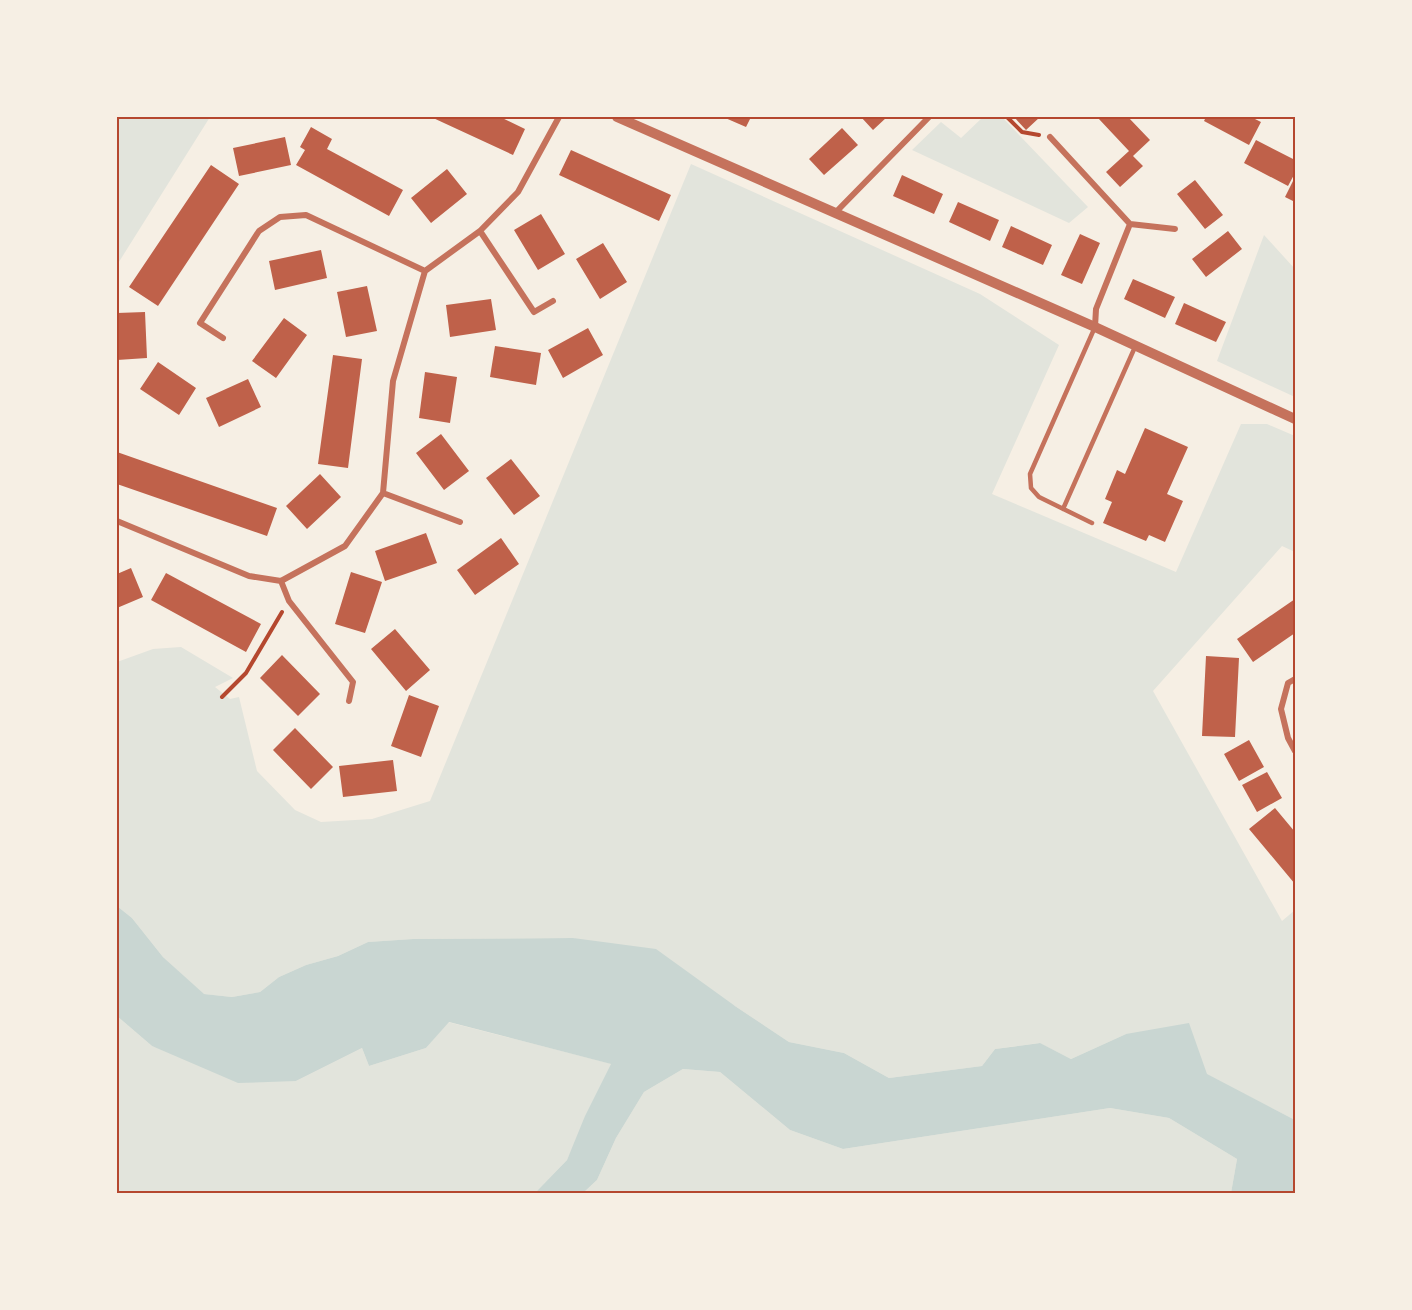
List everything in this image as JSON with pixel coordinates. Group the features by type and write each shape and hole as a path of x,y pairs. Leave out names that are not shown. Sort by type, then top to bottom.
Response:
{"street":[{"path":"117,521 249,576 282,581 345,546 382,493 393,381 425,272 480,231 518,192 558,117"},
{"path":"617,117 1095,327 1295,419"},
{"path":"835,213 929,117"},
{"path":"1050,137 1130,225 1175,229"},
{"path":"223,338 200,323 259,231 280,217 306,215 425,272"},
{"path":"1095,327 1096,309 1130,225"},
{"path":"480,231 534,312 553,301"},
{"path":"382,493 460,522"},
{"path":"282,581 289,602 353,682 349,701"},
{"path":"1295,679 1288,683 1281,709 1288,738 1295,751"}],"lane":[{"path":"1092,523 1039,497 1031,488 1030,474 1095,327"},
{"path":"1063,509 1135,346"}],"path":[{"path":"1007,117 1022,132 1050,137"},
{"path":"222,697 246,673 289,602"}],"shaded area":[{"path":"117,117 210,117 117,265"},
{"path":"983,117 1002,117 1088,207 1069,223 912,150 941,122 961,138"},
{"path":"691,164 980,294 1059,345 992,494 1176,572 1241,424 1267,424 1295,436 1295,552 1282,546 1153,691 1282,921 1295,910 1295,1120 1126,1034 1071,1059 1039,1043 995,1049 982,1066 889,1078 844,1053 789,1042 735,1006 573,938 413,939 368,942 338,956 306,965 279,977 260,992 232,997 203,994 163,957 132,918 117,906 117,662 153,649 181,647 233,678 215,687 230,699 239,697 257,771 295,810 321,822 372,819 430,801"},
{"path":"1264,235 1295,269 1295,397 1217,361"},
{"path":"117,906 132,918 163,957 204,994 232,997 260,992 279,977 306,965 338,956 368,942 413,939 573,938 656,949 789,1042 844,1053 889,1078 982,1066 995,1049 1040,1043 1071,1059 1126,1034 1189,1023 1207,1074 1295,1120 1295,1193 1231,1193 1237,1159 1169,1118 1110,1108 843,1149 790,1130 720,1072 683,1069 644,1092 616,1138 597,1180 583,1193 535,1193 567,1160 585,1116 611,1064 449,1022 426,1048 369,1066 362,1048 296,1081 238,1083 152,1046 117,1016"},
{"path":"117,1016 152,1046 296,1081 362,1048 369,1066 426,1048 448,1022 612,1064 567,1160 535,1193 117,1193"},
{"path":"683,1069 720,1072 790,1130 843,1149 1110,1108 1169,1118 1237,1159 1231,1193 583,1193 597,1180 616,1138 644,1092"}],"building":[{"path":"431,117 500,117 525,129 513,155"},
{"path":"723,117 751,117 746,127"},
{"path":"861,117 887,117 873,130"},
{"path":"1014,117 1040,117 1026,130"},
{"path":"1099,117 1128,117 1150,140 1133,156 1143,166 1120,187 1106,172 1129,151"},
{"path":"1206,117 1251,117 1261,122 1249,145 1204,121"},
{"path":"311,127 332,139 327,149 403,190 389,216 296,165 305,150 300,147"},
{"path":"842,128 858,145 824,175 809,159"},
{"path":"285,137 291,165 239,176 233,148"},
{"path":"1256,140 1295,160 1295,173 1288,186 1244,163"},
{"path":"571,150 671,195 659,221 559,175"},
{"path":"211,165 239,184 158,306 129,287"},
{"path":"447,169 467,194 431,223 411,198"},
{"path":"902,175 943,194 934,214 893,196"},
{"path":"1295,177 1295,202 1285,197"},
{"path":"1195,180 1223,215 1205,229 1177,194"},
{"path":"958,202 999,220 990,241 949,222"},
{"path":"541,214 565,254 538,270 514,230"},
{"path":"1011,226 1052,245 1043,265 1002,247"},
{"path":"1228,231 1242,249 1206,277 1192,259"},
{"path":"1080,234 1100,243 1082,284 1061,275"},
{"path":"603,243 627,282 600,299 576,259"},
{"path":"321,250 327,278 275,290 269,261"},
{"path":"1133,279 1175,297 1165,318 1124,299"},
{"path":"367,286 377,331 346,337 337,292"},
{"path":"491,299 496,330 450,337 446,305"},
{"path":"1184,303 1226,322 1216,342 1175,324"},
{"path":"145,312 147,358 117,360 117,313"},
{"path":"284,318 307,335 276,378 252,361"},
{"path":"588,328 603,355 563,378 548,350"},
{"path":"495,346 541,353 536,385 490,377"},
{"path":"333,355 362,359 348,468 318,464"},
{"path":"158,362 196,388 179,415 140,389"},
{"path":"425,372 457,377 450,423 419,418"},
{"path":"248,379 261,407 219,427 206,398"},
{"path":"1145,428 1188,447 1167,494 1183,501 1165,542 1149,535 1146,541 1103,523 1112,502 1105,499 1117,470 1125,474"},
{"path":"441,434 469,471 444,490 416,453"},
{"path":"117,452 277,508 267,536 117,484"},
{"path":"511,459 540,496 514,515 486,478"},
{"path":"320,474 341,497 307,529 286,506"},
{"path":"426,533 437,563 385,581 375,551"},
{"path":"501,538 519,564 475,595 457,570"},
{"path":"131,568 143,597 117,608 117,574"},
{"path":"351,572 382,582 365,633 335,624"},
{"path":"166,573 261,624 246,652 151,600"},
{"path":"1295,599 1295,633 1253,662 1237,639"},
{"path":"395,629 430,670 406,691 371,649"},
{"path":"282,655 320,694 298,716 260,678"},
{"path":"1206,656 1239,658 1235,737 1202,736"},
{"path":"409,695 439,706 421,757 391,746"},
{"path":"295,728 333,767 311,789 273,750"},
{"path":"1249,740 1264,767 1239,781 1224,754"},
{"path":"393,760 397,791 343,797 339,766"},
{"path":"1267,772 1282,798 1257,812 1242,785"},
{"path":"1275,808 1295,832 1295,884 1249,829"}]}
